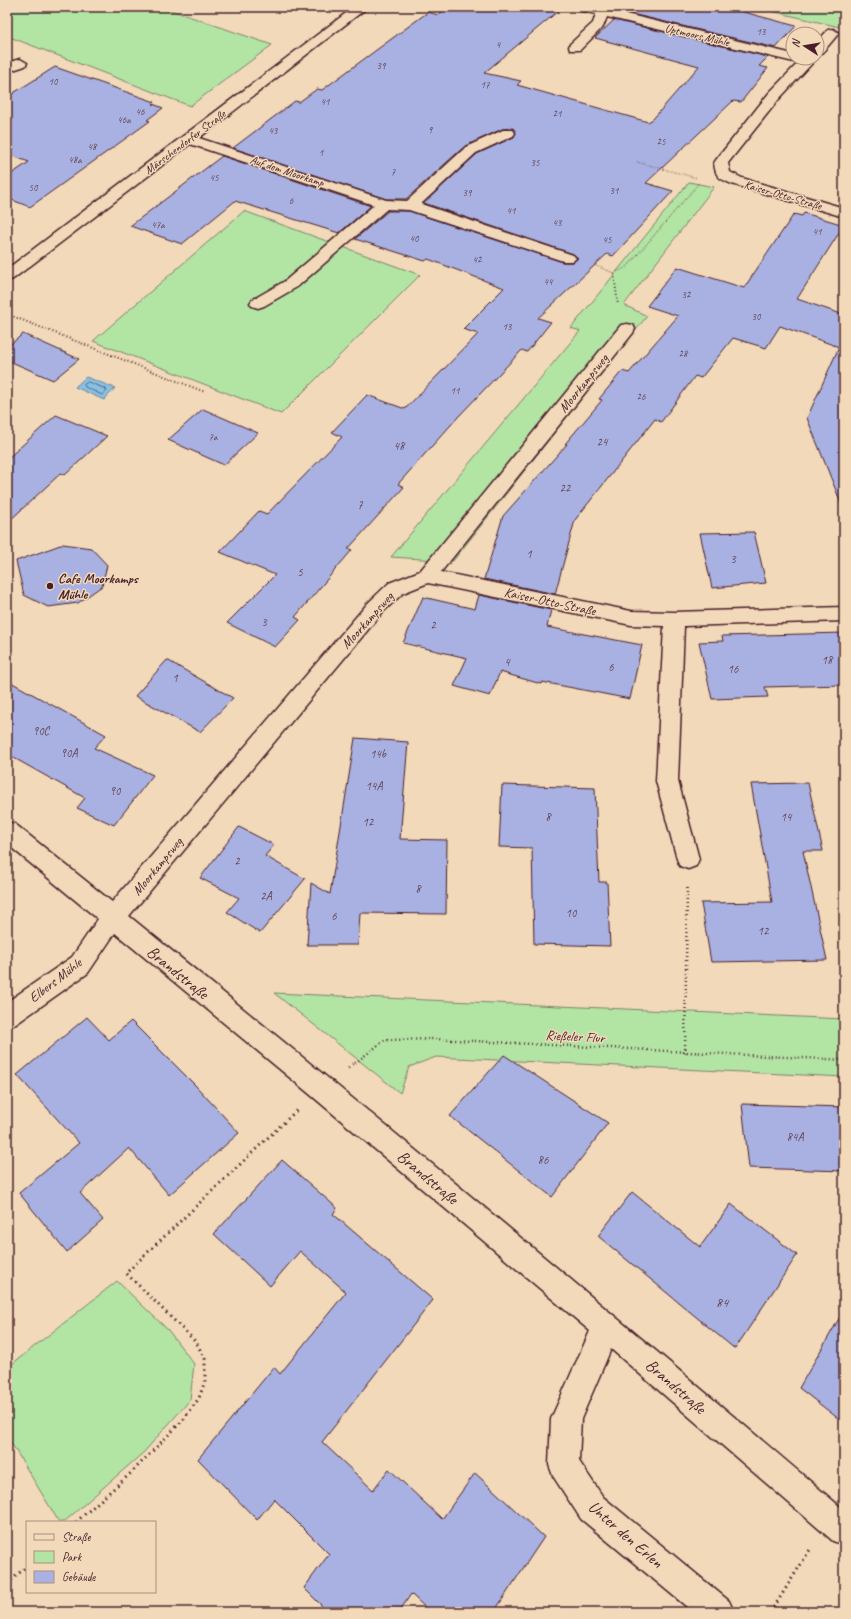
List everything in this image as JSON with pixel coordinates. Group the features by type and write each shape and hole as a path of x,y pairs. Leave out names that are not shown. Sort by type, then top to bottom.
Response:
{"street":[{"name":"Märschendorfer Straße","path":"7,276 362,7"},
{"name":"Uptmoors Mühle","path":"581,7 603,10 785,54"},
{"path":"575,47 599,24 603,10"},
{"path":"825,42 833,33"},
{"path":"7,68 20,63"},
{"name":"Uptmoors Mühle","path":"723,174 721,163 774,96 802,66"},
{"path":"411,206 471,150 508,133"},
{"name":"Auf dem Moorkamp","path":"189,139 384,204 411,206 568,258"},
{"name":"Kaiser-Otto-Straße","path":"723,174 736,181 844,213"},
{"path":"258,303 291,284 384,204"},
{"name":"Moorkampsweg","path":"112,919 375,608 396,588 427,576 627,329"},
{"name":"Kaiser-Otto-Straße","path":"427,576 631,618 674,619 844,614"},
{"path":"674,619 666,781 688,859"},
{"name":"Brandstraße","path":"7,831 112,919 321,1087 606,1326 837,1524"},
{"name":"Elbers Mühle","path":"7,1016 80,965 112,919"},
{"name":"Unter den Erlen","path":"606,1326 566,1419 564,1465 592,1508 718,1612"}],"path":[{"path":"627,329 617,304 614,273 627,267 701,179 637,162"},
{"path":"7,314 205,392"},
{"path":"685,1053 688,859"},
{"name":"Rießeler Flur","path":"77,1521 131,1473 184,1419 199,1398 204,1381 205,1359 196,1342 126,1273 321,1087 385,1040 435,1039 844,1060"},
{"path":"771,1612 837,1524"},
{"path":"7,1584 26,1567"}],"green space":[{"path":"7,7 162,7 272,45 190,106 7,36"},
{"path":"754,7 844,7 844,28"},
{"path":"689,182 714,187 624,305 647,316 453,561 391,557 580,331 571,328"},
{"path":"244,211 420,275 281,414 93,341"},
{"path":"274,993 844,1019 844,1077 436,1057 409,1067 400,1093"},
{"path":"117,1281 168,1330 194,1364 190,1400 144,1452 65,1521 58,1521 7,1436 7,1368"}],"water":[{"path":"86,377 115,388 104,400 75,387"}],"building":[{"path":"448,7 563,7 484,73 521,81 517,85 648,122 653,119 699,66 595,38 614,20 768,57 759,66 768,68 741,102 733,101 646,183 673,191 613,256 607,254 538,318 551,322 527,352 522,350 458,417 398,484 404,487 348,549 352,550 295,617 300,620 275,647 227,623 275,575 220,552 259,511 267,514 342,437 332,432 367,395 405,409 478,334 463,329 504,288 428,259 425,261 355,239 388,211 409,211 563,262 573,262 578,258 573,254 424,203 477,154 514,137 516,132 513,128 502,129 465,146 406,199 386,199 233,148 295,101 299,102 317,89 322,90 428,12 438,15"},
{"path":"628,7 725,7 796,26 785,26 785,38 776,48 623,12"},
{"path":"55,67 155,102 153,104 163,108 147,120 150,121 30,207 7,198 7,177 29,162 7,154 7,97"},
{"path":"222,156 371,206 339,233 235,201 182,244 130,226"},
{"path":"804,213 844,225 797,299 844,315 844,507 843,508 807,418 839,347 780,326 766,348 733,338 701,378 695,376 661,422 655,419 575,520 555,594 484,579 503,516 567,444 565,444 602,400 599,399 622,371 629,373 678,316 647,306 677,267 744,288 794,214 802,216"},
{"path":"23,334 79,359 53,380 7,360 7,347"},
{"path":"203,409 258,433 224,465 168,440"},
{"path":"56,415 107,436 65,475 61,473 7,523 7,459"},
{"path":"754,532 766,583 712,588 700,533"},
{"path":"63,544 91,548 107,565 102,586 78,603 48,607 24,595 16,561"},
{"path":"479,595 551,610 547,627 642,645 630,699 542,682 541,684 500,672 490,696 454,686 467,658 403,643 423,597 475,609"},
{"path":"844,633 844,685 765,687 768,697 712,699 699,642 723,641 722,636"},
{"path":"167,660 233,698 200,732 135,696"},
{"path":"7,680 106,735 94,748 153,775 114,825 77,808 85,798 7,754"},
{"path":"355,738 408,742 400,839 447,840 446,914 360,913 358,945 307,945 311,883 330,894"},
{"path":"808,783 823,851 803,851 827,960 711,962 701,903 772,902 751,784"},
{"path":"502,785 595,788 599,882 607,882 610,946 534,944 532,848 499,847"},
{"path":"239,827 274,845 265,856 305,879 260,933 227,912 239,898 200,878"},
{"path":"87,1017 109,1040 131,1021 195,1085 239,1133 169,1195 129,1148 80,1193 103,1220 67,1252 19,1193 79,1143 17,1075"},
{"path":"504,1055 608,1123 552,1197 450,1116"},
{"path":"742,1104 844,1107 844,1171 749,1168"},
{"path":"282,1160 337,1208 333,1214 433,1300 322,1442 373,1490 389,1469 442,1519 475,1473 544,1537 494,1612 430,1612 411,1594 399,1612 328,1612 304,1588 329,1554 274,1499 257,1520 198,1459 274,1367 280,1374 346,1292 300,1251 270,1286 214,1234"},
{"path":"632,1192 700,1247 731,1204 797,1255 735,1349 598,1236"},
{"path":"844,1310 844,1423 799,1388"}],"place":[{"name":"Cafe Moorkamps Mühle","path":"50,586"}]}
